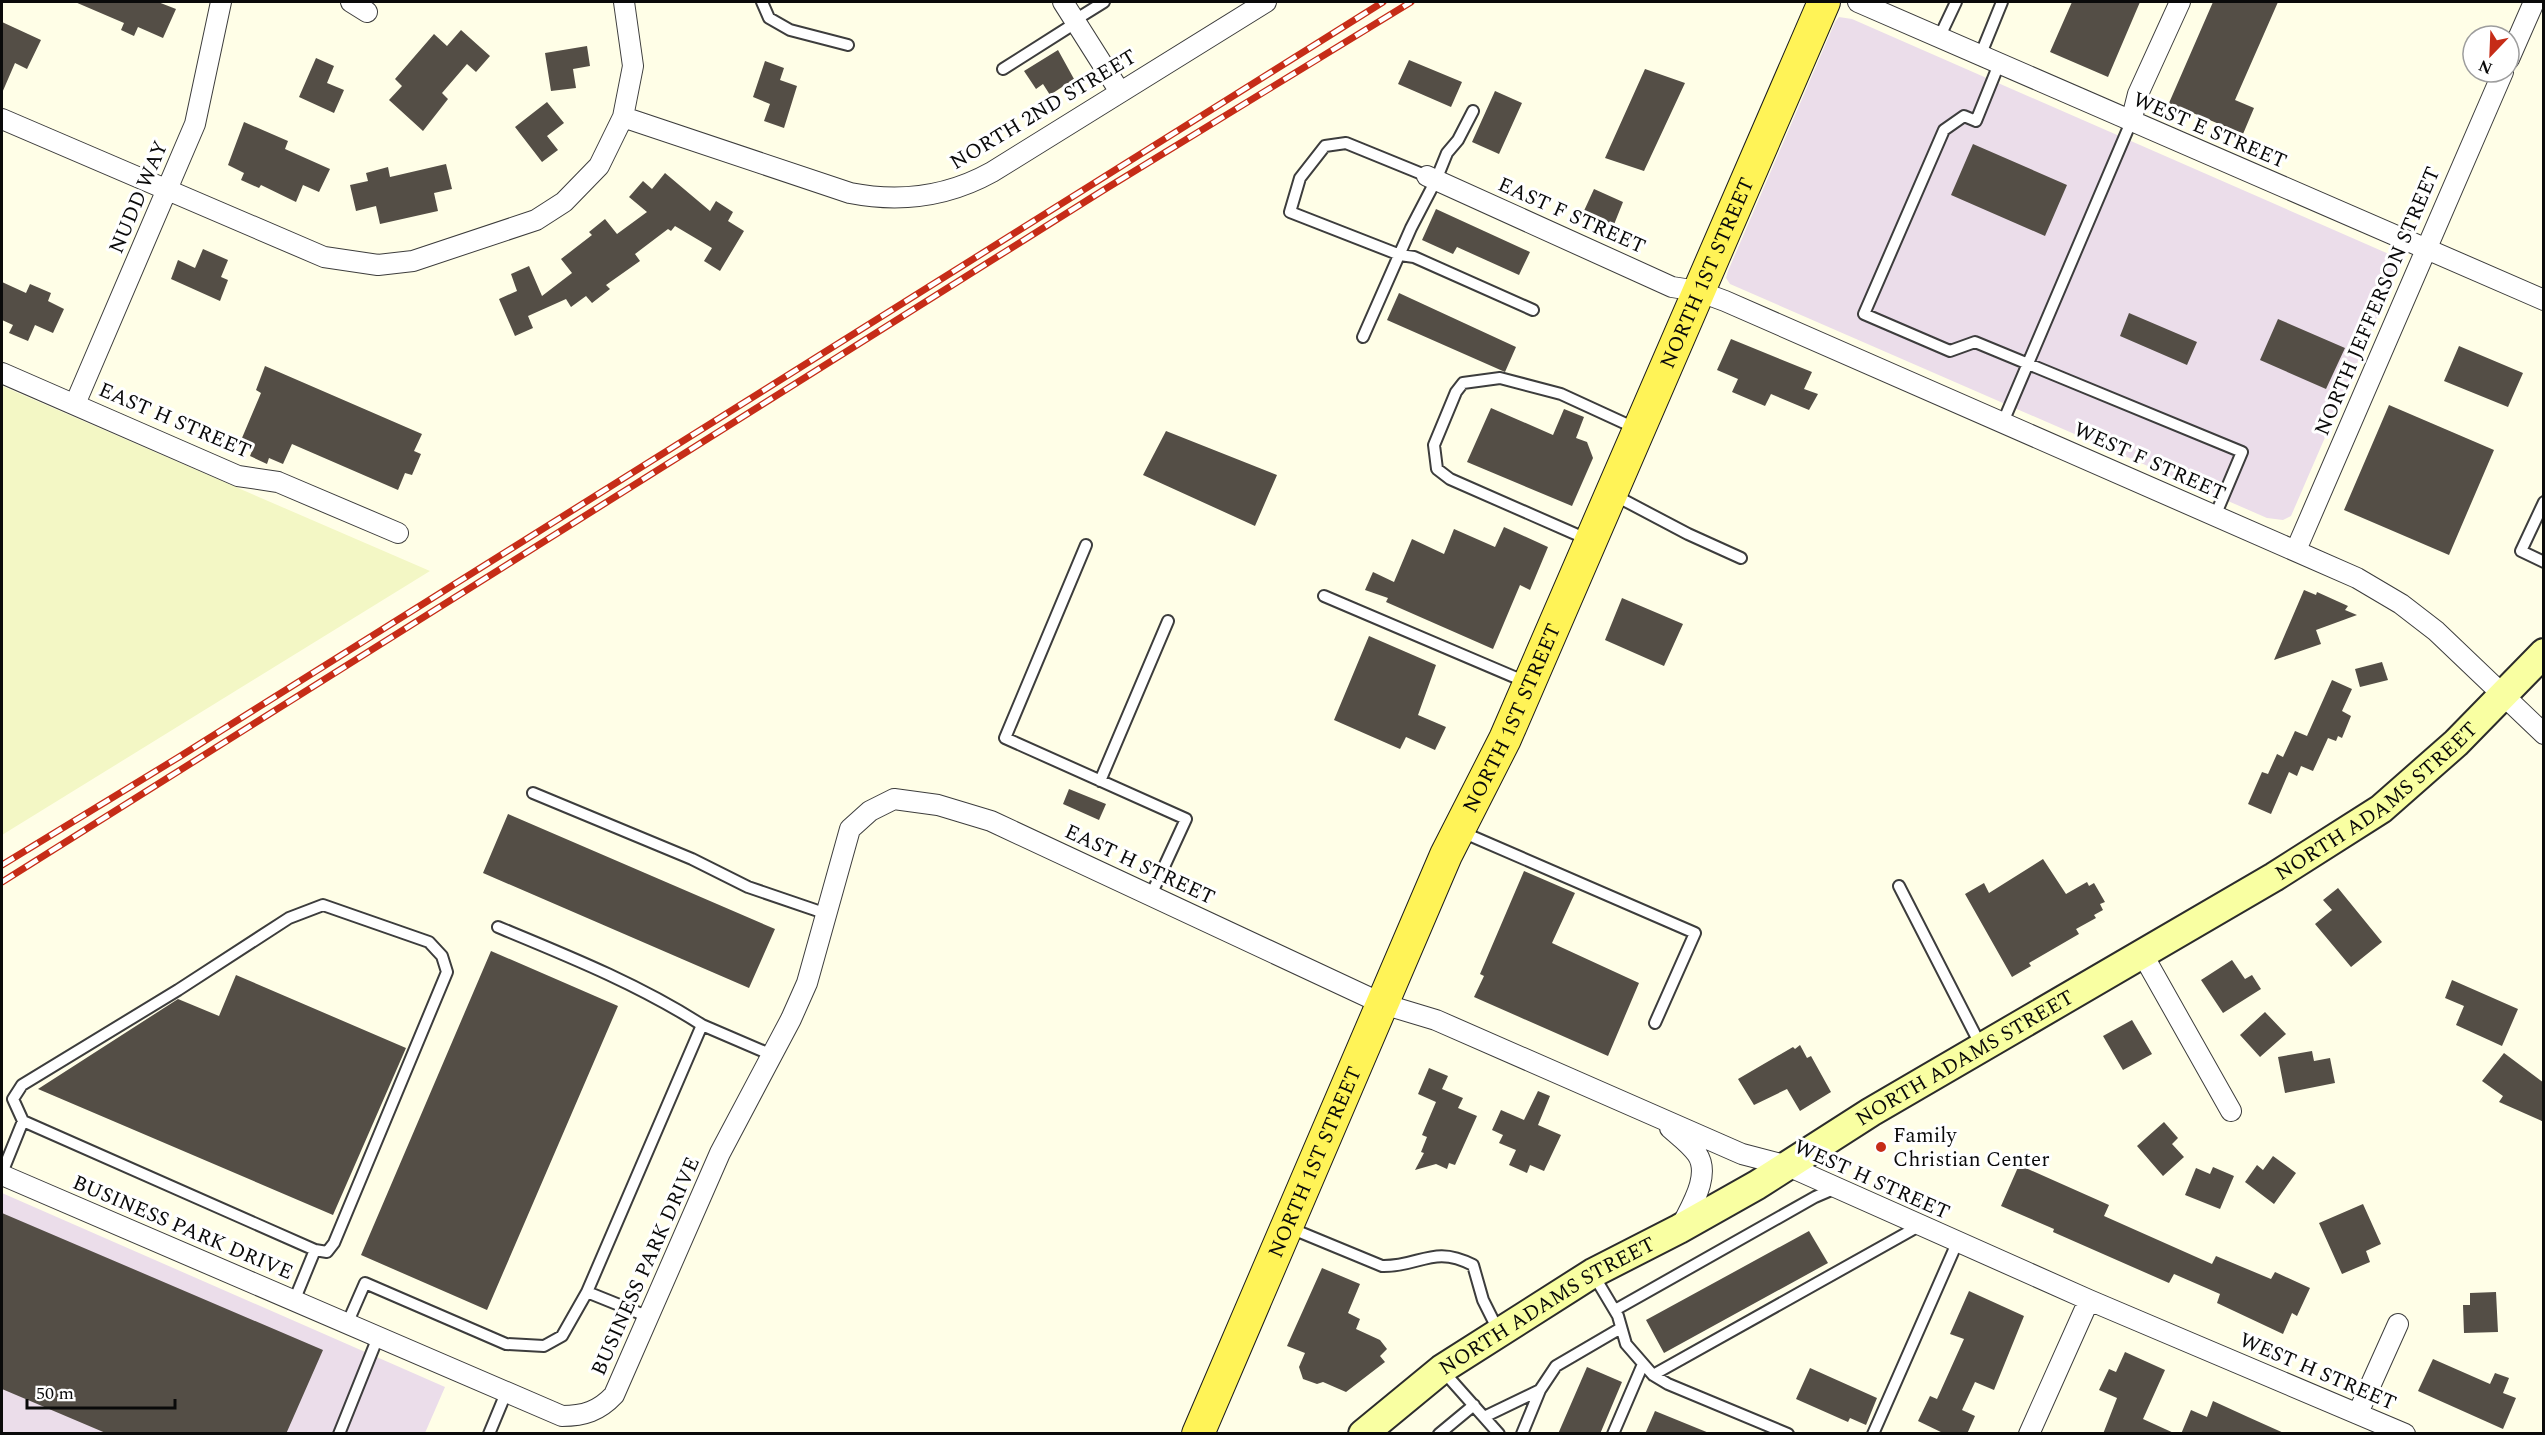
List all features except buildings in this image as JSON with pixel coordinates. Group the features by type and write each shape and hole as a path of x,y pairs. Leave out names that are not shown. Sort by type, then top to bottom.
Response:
{"main road":[{"name":"NORTH 1ST STREET","path":"1198,1434 1458,830 1505,739 1824,2"}],"street":[{"name":"NUDD WAY","path":"75,404 195,124 221,2"},
{"path":"2,119 324,257 378,265 413,261 536,220 564,202 599,166 623,117 633,66 624,2"},
{"path":"1064,2 1120,92"},
{"name":"NORTH 2ND STREET","path":"623,117 850,193 889,199 946,192 979,179 1266,2"},
{"name":"WEST E STREET","path":"1858,2 2544,300"},
{"path":"2131,122 2138,94 2180,2"},
{"path":"2521,32 2534,2"},
{"name":"NORTH JEFFERSON STREET","path":"2296,550 2498,84"},
{"name":"EAST F STREET","path":"1432,178 1672,286 1698,291"},
{"name":"WEST F STREET","path":"1698,291 2357,578 2401,604 2450,644 2544,734"},
{"name":"EAST H STREET","path":"2,373 238,476 278,482 398,533"},
{"name":"NORTH ADAMS STREET","path":"1363,1434 1442,1369 1593,1273 1679,1229 1788,1166 1871,1112 2143,955 2274,877 2381,809 2456,743 2544,653"},
{"name":"EAST H STREET","path":"870,811 894,799 938,805 991,821 1383,1004"},
{"name":"BUSINESS PARK DRIVE","path":"2,1174 562,1416 589,1413 603,1406 614,1395 720,1153 807,983 844,844 850,829 870,811"},
{"path":"2143,955 2231,1111"},
{"name":"WEST H STREET","path":"1383,1004 1436,1020 1742,1154 1788,1166 1957,1243 2405,1434"},
{"path":"1662,1119 1698,1155 1701,1162 1702,1173 1699,1188 1679,1229"},
{"path":"2029,1434 2089,1300"},
{"path":"2358,1413 2398,1324"}],"lane":[{"path":"762,2 769,18 790,30 848,45"},
{"path":"1003,69 1104,2"},
{"path":"1940,38 1956,2"},
{"path":"1980,56 2002,2"},
{"path":"2000,64 1976,121 1964,116 1944,130 1864,314 1950,351 1975,342 2242,452 2215,516"},
{"path":"1363,337 1432,178 1446,153 1458,140 1473,111"},
{"path":"2003,422 2131,122"},
{"path":"1432,178 1346,143 1325,146 1300,178 1290,212 1400,255 1414,257 1533,310"},
{"path":"1591,541 1450,479 1437,469 1434,445 1456,392 1463,383 1500,378 1561,394 1638,429"},
{"path":"1611,494 1688,534 1741,558"},
{"path":"2544,502 2521,551 2544,562"},
{"path":"1086,545 1005,738 1186,819 1151,895"},
{"path":"1324,596 1529,683"},
{"path":"1100,781 1168,621"},
{"path":"533,793 692,859 748,887 827,914"},
{"path":"1458,830 1695,933 1655,1023"},
{"path":"1899,886 1983,1049"},
{"path":"323,905 429,942 442,956 447,972 334,1243 327,1252 315,1250 23,1122 13,1099 22,1085 178,990 289,918 323,905"},
{"path":"498,927 602,970 666,1002 702,1025 772,1055"},
{"path":"347,1324 365,1282 506,1344 543,1346 562,1336 588,1292 702,1025"},
{"path":"2,1174 23,1122"},
{"path":"1615,1311 1815,1197 1836,1188"},
{"path":"1653,1375 1919,1226"},
{"path":"1288,1227 1327,1246 1382,1266 1395,1266 1439,1255 1456,1257 1473,1265 1483,1300 1499,1332"},
{"path":"1873,1434 1957,1243"},
{"path":"294,1302 315,1250"},
{"path":"1593,1273 1615,1311 1626,1344 1653,1375 1668,1384 1788,1434"},
{"path":"588,1292 649,1317"},
{"path":"1522,1434 1540,1390 1556,1366 1621,1328"},
{"path":"339,1434 378,1337"},
{"path":"1613,1434 1643,1364"},
{"path":"1442,1369 1499,1434"},
{"path":"1484,1417 1540,1390"},
{"path":"489,1434 506,1393"},
{"path":"1439,1434 1474,1405"}],"shaded area":[{"path":"1839,17 1852,19 2398,258 2397,271 2291,516 2283,520 2267,518 1730,284 1726,278 1728,271"},
{"path":"2,1193 445,1387 425,1433 2,1433"}],"green space":[{"path":"2,386 430,571 2,835"}],"railway":[{"path":"2,865 179,757 1383,2"},
{"path":"2,882 1102,191 1411,2"}],"place":[{"name":"Family Christian Center","path":"1881,1147"}]}
